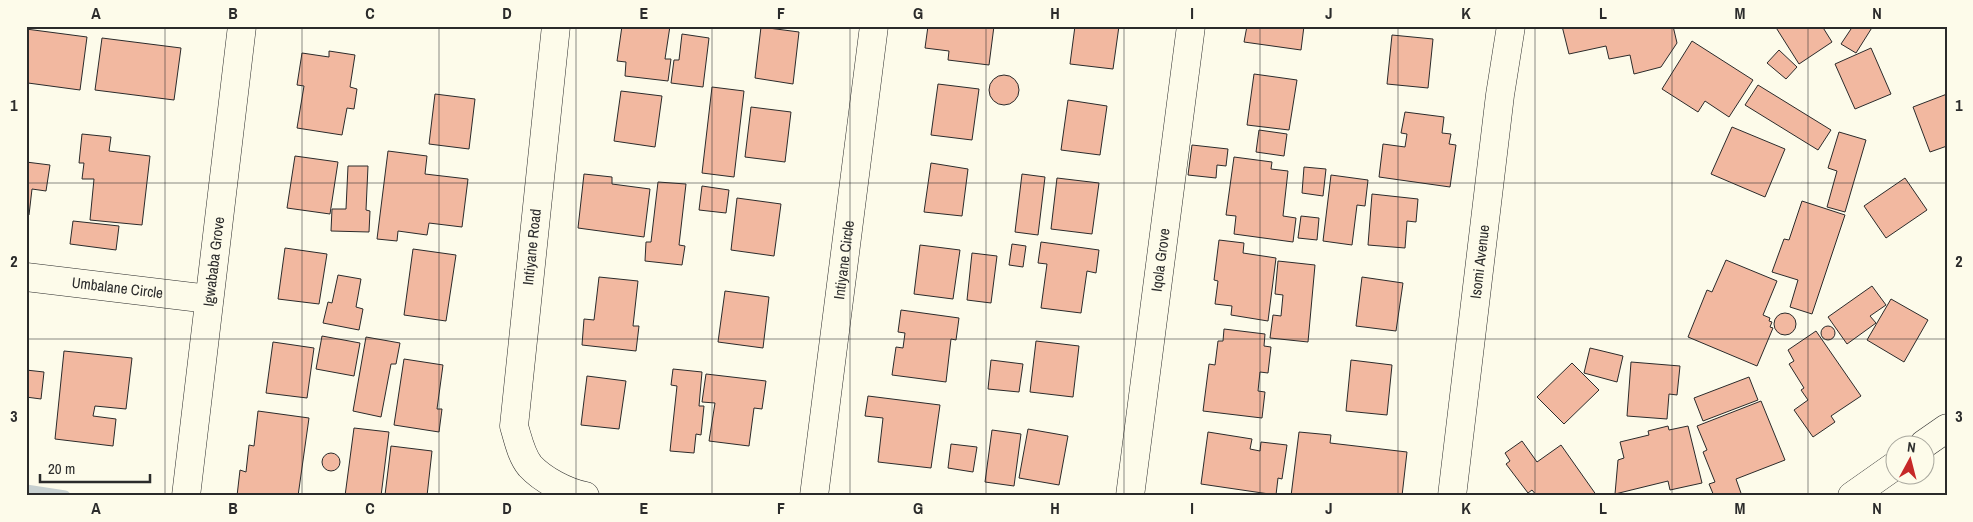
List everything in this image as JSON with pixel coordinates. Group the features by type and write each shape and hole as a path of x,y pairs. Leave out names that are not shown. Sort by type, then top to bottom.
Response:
{"street":[{"name":"Igwababa Grove","path":"186,496 242,26"},
{"name":"Intiyane Circle","path":"814,496 874,26"},
{"name":"Iqola Grove","path":"1130,496 1191,26"},
{"name":"Isomi Avenue","path":"1452,496 1498,105 1511,26"},
{"name":"Intiyane Road","path":"550,27 514,426 520,448 530,465 549,481 585,496"},
{"name":"Umbalane Circle","path":"26,277 209,299"},
{"path":"1852,496 1886,472"}],"building":[{"path":"622,26 670,26 665,59 671,59 668,81 625,76 626,62 617,61"},
{"path":"928,26 994,26 989,65 948,60 949,51 925,48"},
{"path":"1075,26 1119,26 1113,69 1070,64"},
{"path":"1247,26 1304,26 1301,50 1244,42"},
{"path":"1562,26 1673,26 1677,43 1661,67 1634,74 1630,55 1609,59 1606,46 1569,54"},
{"path":"1775,26 1822,26 1832,42 1799,64"},
{"path":"1853,26 1873,26 1856,53 1841,44"},
{"path":"761,27 799,32 793,84 755,78"},
{"path":"26,29 87,37 80,90 28,83 26,100"},
{"path":"682,34 709,38 703,87 671,83 674,60 679,60"},
{"path":"1392,35 1433,39 1428,88 1387,84"},
{"path":"102,38 181,48 174,100 95,90"},
{"path":"1692,41 1753,80 1729,117 1705,101 1698,112 1662,89"},
{"path":"1871,48 1891,94 1855,109 1835,64"},
{"path":"1779,50 1797,67 1786,79 1767,63"},
{"path":"329,51 355,55 350,87 357,89 354,109 347,108 342,135 297,128 304,86 297,85 302,53 329,57"},
{"path":"1254,74 1297,80 1289,130 1247,125"},
{"path":"1004,75 1015,79 1019,90 1015,101 1004,105 993,101 989,90 993,79"},
{"path":"938,84 979,89 972,140 931,135"},
{"path":"1758,85 1831,130 1818,150 1745,105"},
{"path":"712,87 744,91 734,177 702,173"},
{"path":"621,91 662,96 655,147 614,141"},
{"path":"435,94 475,99 469,149 429,144"},
{"path":"1947,94 1947,146 1930,152 1913,107"},
{"path":"1068,100 1107,106 1100,155 1061,150"},
{"path":"751,107 791,112 785,162 745,157"},
{"path":"1405,112 1444,117 1442,133 1451,134 1449,144 1456,145 1450,187 1379,177 1383,144 1405,147 1407,134 1401,133"},
{"path":"1732,127 1785,149 1765,197 1711,174"},
{"path":"1259,130 1287,134 1284,156 1256,152"},
{"path":"1839,132 1866,140 1845,212 1827,207 1837,171 1828,168"},
{"path":"82,134 111,137 109,151 150,156 142,225 90,220 94,179 82,179 84,163 79,163"},
{"path":"1192,145 1228,149 1226,166 1217,165 1216,178 1188,175"},
{"path":"388,151 427,156 425,174 468,179 462,227 429,223 427,235 398,231 397,241 377,239"},
{"path":"295,156 338,162 330,214 287,208"},
{"path":"1234,157 1272,162 1271,169 1288,171 1283,216 1296,218 1293,242 1234,234 1236,216 1226,215"},
{"path":"26,162 50,165 46,191 32,189 29,215 26,214"},
{"path":"931,163 968,169 962,216 924,212"},
{"path":"348,166 368,166 366,210 370,211 369,232 331,231 332,209 346,209"},
{"path":"1304,167 1326,169 1323,196 1302,193"},
{"path":"584,174 612,177 612,184 650,189 644,237 578,228"},
{"path":"1022,174 1045,177 1038,235 1015,232"},
{"path":"1331,175 1368,180 1365,206 1357,205 1352,245 1323,241"},
{"path":"1057,178 1099,183 1092,234 1051,229"},
{"path":"1905,178 1927,210 1886,238 1864,206"},
{"path":"658,182 686,184 679,245 685,246 682,265 645,261 646,242 651,242"},
{"path":"702,186 729,190 726,213 699,210"},
{"path":"1372,194 1418,199 1416,222 1407,221 1405,248 1368,245"},
{"path":"737,198 781,204 774,256 731,250"},
{"path":"1802,201 1845,215 1812,314 1790,307 1798,280 1772,272 1784,239 1789,240"},
{"path":"1301,216 1319,218 1317,240 1298,238"},
{"path":"73,221 119,226 116,250 70,244"},
{"path":"1219,240 1244,243 1243,253 1276,258 1268,321 1231,315 1232,306 1215,304 1218,281 1214,280"},
{"path":"1041,242 1099,250 1096,273 1087,271 1081,313 1041,308 1047,264 1038,263"},
{"path":"1012,244 1026,246 1023,267 1009,265"},
{"path":"920,245 960,250 953,299 914,294"},
{"path":"285,248 327,254 319,304 278,299"},
{"path":"413,249 456,255 446,321 404,315"},
{"path":"972,253 997,256 991,303 967,300"},
{"path":"1726,260 1777,281 1763,315 1770,318 1769,321 1772,322 1770,327 1773,328 1757,366 1688,337 1707,290 1712,292"},
{"path":"1278,261 1315,265 1308,342 1270,338 1273,315 1281,316 1283,295 1275,294"},
{"path":"338,275 361,279 356,307 363,309 359,330 323,323 328,302 332,303"},
{"path":"599,277 638,281 633,326 639,326 636,351 582,345 584,319 594,320"},
{"path":"1362,277 1403,283 1396,331 1356,326"},
{"path":"1872,286 1886,305 1870,316 1876,323 1847,344 1828,317"},
{"path":"725,291 769,297 763,348 718,342"},
{"path":"1891,299 1928,320 1904,362 1867,340"},
{"path":"901,310 959,318 956,340 951,339 946,382 892,375 896,347 903,348 905,333 898,332"},
{"path":"1785,313 1793,316 1796,324 1793,332 1785,335 1777,332 1774,324 1777,316"},
{"path":"1825,326 1831,326 1835,333 1831,340 1825,340 1821,336 1821,330"},
{"path":"1224,329 1265,334 1264,346 1271,347 1268,373 1260,372 1258,391 1265,392 1262,418 1203,411 1209,364 1215,365 1218,341 1223,341"},
{"path":"1816,331 1861,396 1831,416 1835,422 1813,437 1794,410 1808,400 1801,390 1804,388 1789,364 1794,361 1788,350"},
{"path":"322,336 360,343 354,376 316,369"},
{"path":"366,337 400,343 396,364 391,364 381,417 353,411"},
{"path":"1036,341 1079,346 1073,397 1030,392"},
{"path":"273,342 314,348 307,398 266,393"},
{"path":"1590,348 1623,356 1617,382 1584,373"},
{"path":"64,351 132,358 126,409 95,406 93,416 116,419 113,446 55,439"},
{"path":"404,359 443,365 437,409 442,409 439,432 394,425"},
{"path":"991,360 1023,364 1019,392 988,389"},
{"path":"1351,360 1392,365 1387,415 1346,411"},
{"path":"1631,362 1680,366 1677,395 1669,394 1667,419 1627,416"},
{"path":"1572,363 1599,390 1564,424 1537,397"},
{"path":"673,369 702,372 699,406 704,406 701,435 696,434 694,453 670,451 677,386 671,385"},
{"path":"26,370 44,372 41,399 26,397"},
{"path":"706,374 766,381 762,409 754,408 749,446 709,441 715,403 702,402"},
{"path":"587,376 626,381 619,429 581,425"},
{"path":"1749,377 1758,400 1703,421 1694,398"},
{"path":"868,396 940,405 931,468 878,462 883,418 865,416"},
{"path":"1761,401 1785,460 1736,479 1742,496 1714,496 1709,484 1715,482 1703,452 1707,450 1697,426"},
{"path":"258,411 309,418 298,496 237,496 240,470 246,472 249,445 254,446"},
{"path":"1668,426 1669,430 1688,426 1702,483 1670,490 1668,481 1615,494 1618,460 1624,458 1620,442 1649,435 1648,431"},
{"path":"354,428 389,432 381,496 345,496"},
{"path":"1028,429 1068,436 1059,485 1019,478"},
{"path":"992,430 1021,434 1014,486 985,482"},
{"path":"1208,432 1252,439 1250,449 1260,451 1261,442 1287,445 1282,479 1278,478 1276,495 1201,484"},
{"path":"1299,432 1331,435 1330,443 1407,452 1402,496 1291,496"},
{"path":"1522,441 1537,462 1561,445 1597,496 1537,496 1532,490 1528,493 1506,464 1510,461 1505,453"},
{"path":"951,444 977,447 973,472 948,468"},
{"path":"391,446 432,451 427,496 385,495"},
{"path":"327,453 335,453 340,458 338,469 327,471 322,466 322,458"}],"waterway":[{"path":"26,490 65,496"}]}
